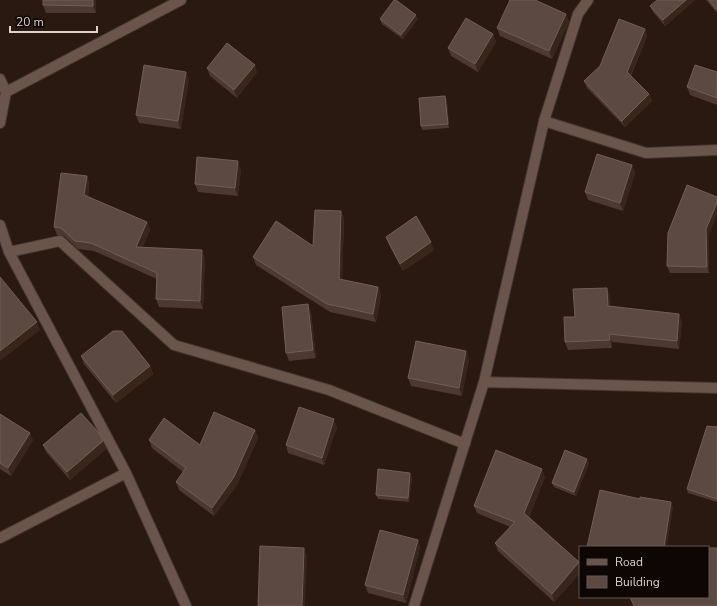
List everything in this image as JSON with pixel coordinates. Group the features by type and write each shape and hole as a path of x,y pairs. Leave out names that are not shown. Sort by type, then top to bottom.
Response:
{"street":[{"path":"6,92 181,0"},
{"path":"414,606 484,382 544,121 578,14 588,0"},
{"path":"0,79 6,92 0,123"},
{"path":"544,121 646,153 717,150"},
{"path":"0,224 9,252 126,473 186,606"},
{"path":"9,252 60,241 174,346 329,390 465,444"},
{"path":"484,382 717,388"},
{"path":"0,538 126,473"}],"building":[{"path":"43,0 93,0 93,6 43,5"},
{"path":"394,0 416,15 401,35 380,19"},
{"path":"510,0 535,0 566,14 549,51 497,28"},
{"path":"657,0 686,0 663,20 650,6"},
{"path":"709,0 717,0 717,10"},
{"path":"466,18 493,34 475,64 448,48"},
{"path":"619,19 645,29 627,72 649,94 622,121 584,81 600,66"},
{"path":"227,43 255,65 234,90 207,68"},
{"path":"144,65 186,72 178,121 136,115"},
{"path":"695,65 717,72 717,98 687,87"},
{"path":"445,96 448,124 421,126 419,98"},
{"path":"597,154 632,165 620,203 585,192"},
{"path":"197,157 238,161 235,188 195,184"},
{"path":"61,173 87,176 84,195 147,222 136,247 202,250 200,301 156,299 157,273 91,243 75,241 61,228 54,227"},
{"path":"687,185 717,197 717,203 706,229 707,267 667,266 668,233"},
{"path":"315,210 341,211 339,279 378,287 373,314 327,304 253,257 276,221 313,246"},
{"path":"416,216 431,242 400,264 386,237"},
{"path":"0,277 37,322 0,351"},
{"path":"607,288 608,306 679,314 677,341 609,334 610,340 565,342 564,317 575,317 573,289"},
{"path":"308,304 313,350 286,353 282,307"},
{"path":"113,331 122,331 150,366 113,395 81,356"},
{"path":"416,341 466,351 459,388 408,378"},
{"path":"299,407 334,419 322,458 286,445"},
{"path":"214,412 255,430 234,477 212,508 176,482 186,468 149,440 164,418 200,445"},
{"path":"81,413 99,433 103,441 67,472 43,445"},
{"path":"0,414 30,433 8,468 0,463"},
{"path":"707,426 717,427 717,499 687,489"},
{"path":"496,450 542,469 524,513 579,562 552,594 495,543 515,522 474,506"},
{"path":"565,450 587,459 574,492 552,483"},
{"path":"378,469 410,473 408,498 376,495"},
{"path":"600,490 640,499 640,497 671,502 664,546 587,546"},
{"path":"380,530 418,540 403,595 365,585"},
{"path":"260,546 304,548 302,606 258,606"},
{"path":"709,548 717,548 717,606 634,606 630,598 709,598"}]}
